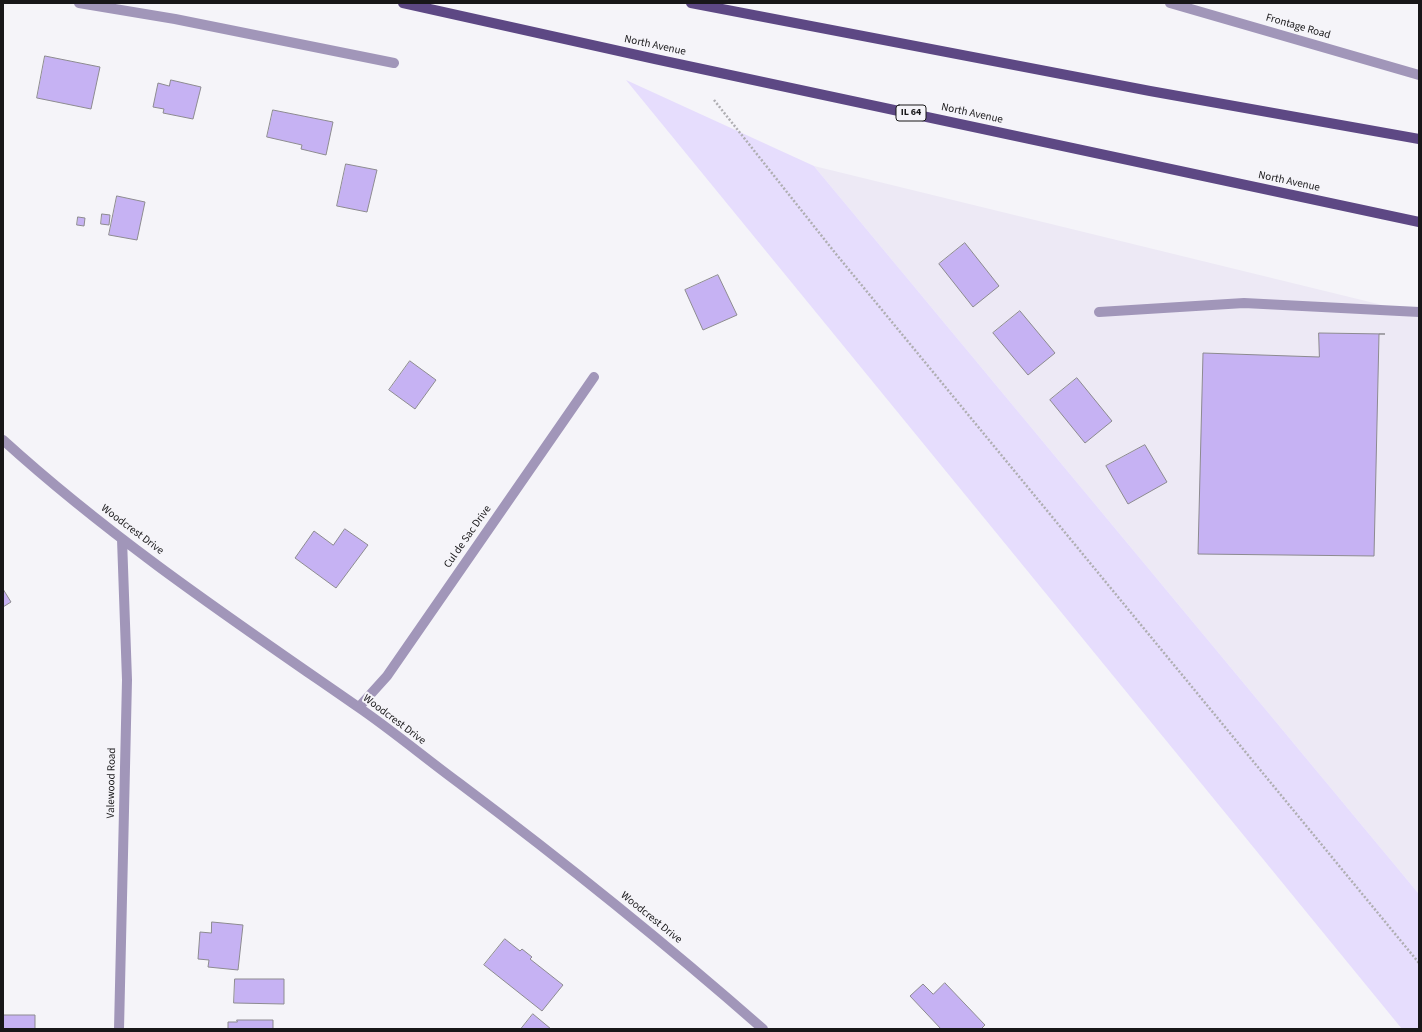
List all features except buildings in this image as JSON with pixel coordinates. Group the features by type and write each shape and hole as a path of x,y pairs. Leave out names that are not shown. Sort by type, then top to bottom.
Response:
{"main road":[{"name":"North Avenue","path":"403,3 670,62 1419,222"},
{"path":"691,3 1150,90 1419,139"}],"street":[{"path":"79,3 175,19 394,63"},
{"name":"Frontage Road","path":"1170,3 1419,76"},
{"path":"1099,312 1244,303 1419,312"},
{"name":"Cul de Sac Drive","path":"358,707 386,676 594,377"},
{"name":"Woodcrest Drive","path":"3,440 38,472 122,539 224,614 358,707 581,877 764,1029"},
{"name":"Valewood Road","path":"119,1029 126,680 122,539"}],"path":[{"path":"714,100 836,254 1419,963"}],"shaded area":[{"path":"626,80 814,166 1419,894 1419,1029 1402,1029"},
{"path":"814,166 1419,314 1419,894"}]}
